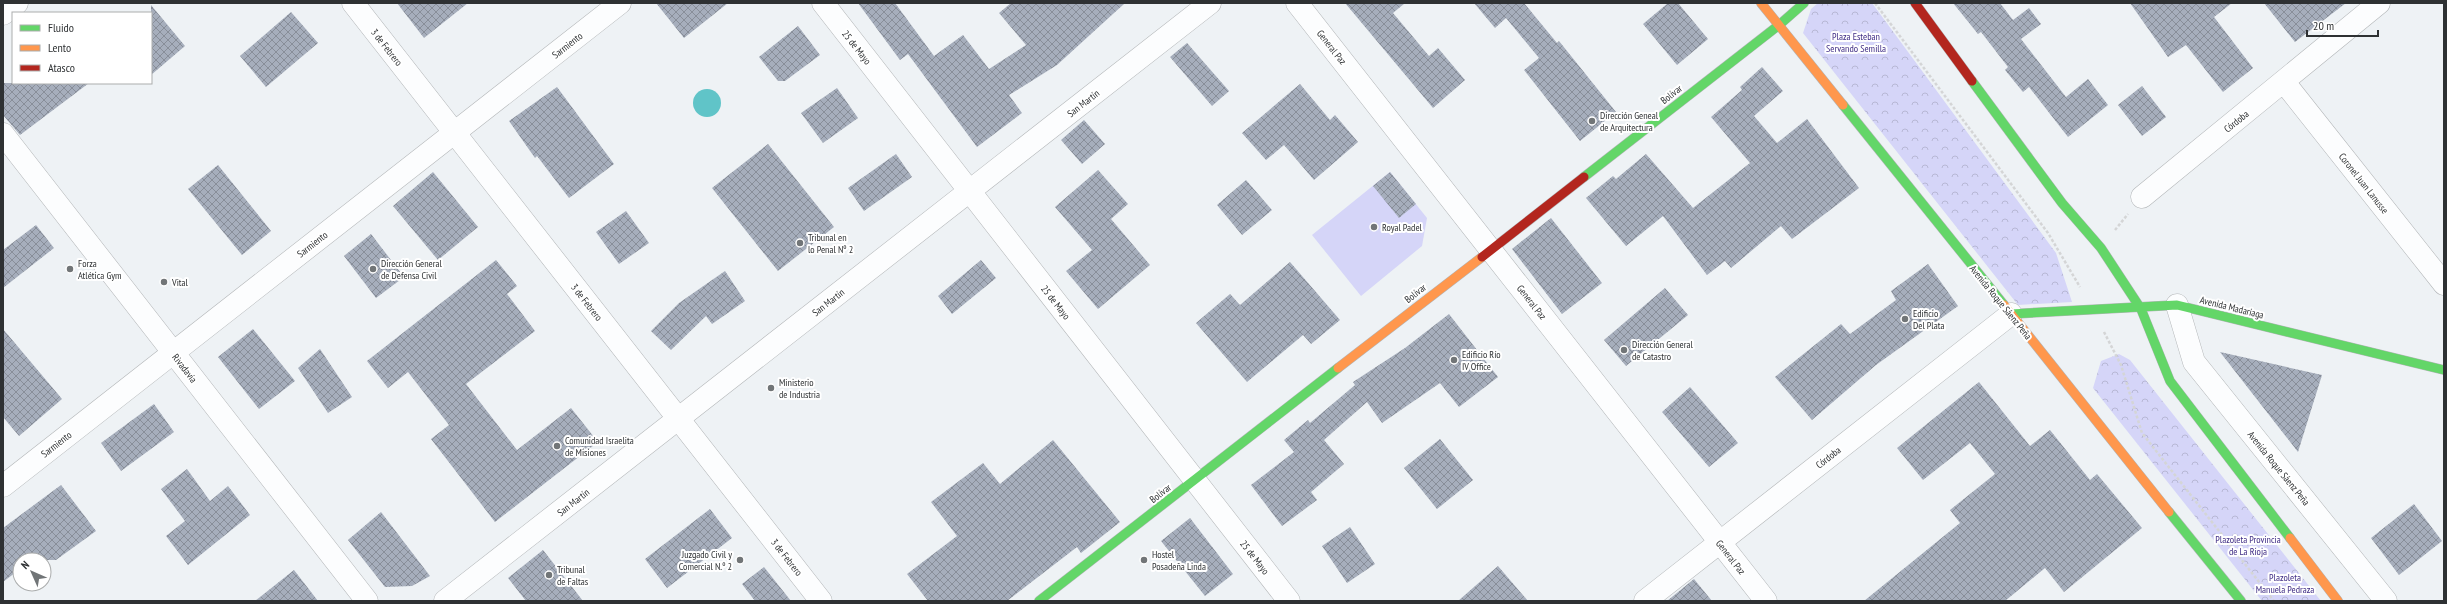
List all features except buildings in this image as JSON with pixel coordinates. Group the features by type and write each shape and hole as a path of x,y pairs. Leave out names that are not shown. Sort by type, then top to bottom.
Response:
{"main road":[{"name":"Avenida Roque Sáenz Peña","path":"1761,3 2241,601"},
{"name":"Bolívar","path":"1039,601 1490,248 1779,25 1804,3"},
{"path":"1915,3 2062,203 2101,248 2141,309 2170,381 2338,601"},
{"name":"Avenida Madariaga","path":"2011,314 2141,309 2177,305 2444,370"}],"street":[{"path":"3,14 17,3"},
{"name":"3 de Febrero","path":"353,3 821,601"},
{"name":"Sarmiento","path":"3,486 620,3"},
{"name":"25 de Mayo","path":"823,3 1289,601"},
{"name":"San Martín","path":"445,601 1210,3"},
{"name":"General Paz","path":"1297,3 1766,601"},
{"name":"Córdoba","path":"2142,197 2379,3"},
{"name":"Coronel Juan Lanusse","path":"2284,82 2444,284"},
{"name":"Rivadavia","path":"3,134 367,601"},
{"name":"Avenida Roque Sáenz Peña","path":"2177,305 2194,362 2386,601"},
{"name":"Córdoba","path":"1645,601 2011,314"}],"path":[{"path":"2101,248 2142,197"}],"green space":[{"name":"Plaza Esteban Servando Semilla","path":"1818,3 1872,3 2056,253 2072,302 2018,305 1803,33 1811,9"},
{"name":"Royal Padel","path":"1390,172 1427,218 1422,246 1361,296 1312,235"},
{"name":"Plazoleta Provincia de La Rioja","path":"2119,354 2130,360 2321,601 2262,601 2093,388 2101,361"}],"shaded area":[{"path":"707,89 717,93 721,103 717,113 707,117 697,113 693,103 697,93"}],"traffic: fast":[{"path":"1584,177 1779,25 1804,3"},
{"path":"1972,81 2062,203 2101,248 2141,309 2170,381 2290,538"},
{"path":"1843,105 2004,305"},
{"path":"2011,314 2177,305 2444,370"},
{"path":"1039,601 1338,368"},
{"path":"2169,512 2241,601"}],"traffic: slow":[{"path":"1761,3 1843,105"},
{"path":"1338,368 1482,257"},
{"path":"2004,305 2169,512"},
{"path":"2290,538 2338,601"}],"traffic: jam":[{"path":"1915,3 1972,81"},
{"path":"1482,257 1584,177"}],"place":[{"name":"Dirección Geneal de Arquitectura","path":"1592,121"},
{"name":"Royal Padel","path":"1374,227"},
{"name":"Tribunal en lo Penal Nº 2","path":"800,243"},
{"name":"Forza Atlética Gym","path":"70,269"},
{"name":"Dirección General de Defensa Civil","path":"373,269"},
{"name":"Vital","path":"164,282"},
{"name":"Edificio Del Plata","path":"1905,319"},
{"name":"Dirección General de Catastro","path":"1624,350"},
{"name":"Edificio Río IV Office","path":"1454,360"},
{"name":"Ministerio de Industria","path":"771,388"},
{"name":"Comunidad Israelita de Misiones","path":"557,446"},
{"name":"Juzgado Civil y Comercial N.º 2","path":"740,560"},
{"name":"Hostel Posadeña Linda","path":"1144,560"},
{"name":"Tribunal de Faltas","path":"549,575"}],"park label":[{"name":"Plazoleta Manuela Pedraza","path":"2285,582"}]}
